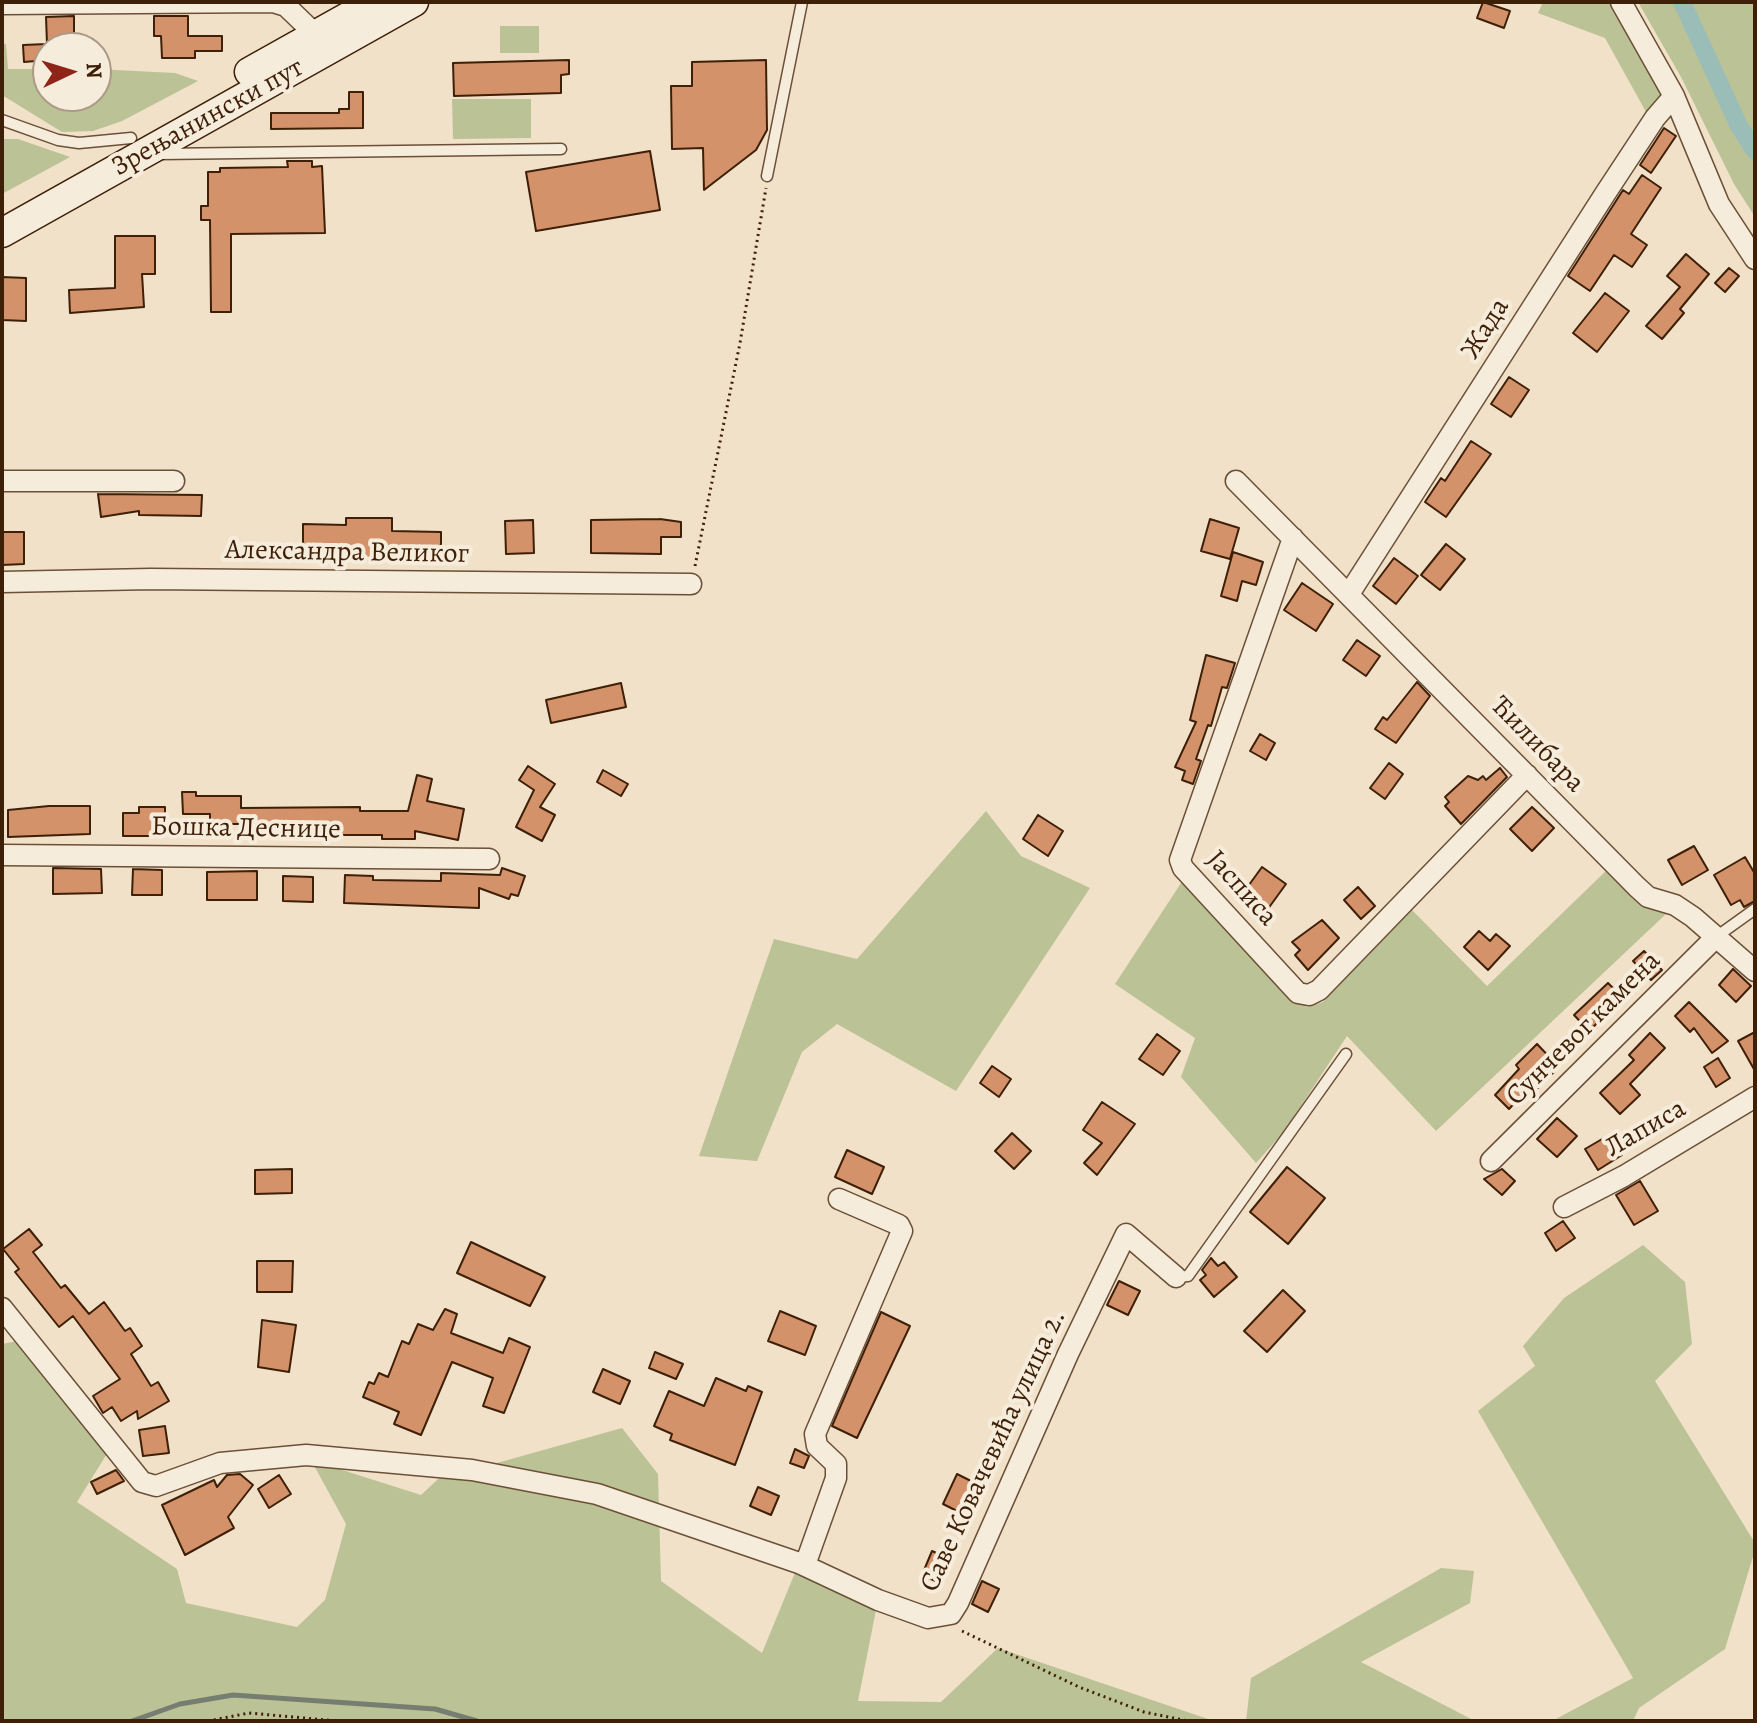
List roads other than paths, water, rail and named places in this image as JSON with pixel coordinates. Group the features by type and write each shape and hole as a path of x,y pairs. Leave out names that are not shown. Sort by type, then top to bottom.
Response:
{"main road":[{"name":"Зрењанински пут","path":"2,233 315,34 374,2"},
{"name":"Зрењанински пут","path":"2,212 137,146 414,2"}],"street":[{"path":"2,4 273,2 286,6 315,34"},
{"path":"1621,2 1674,96 1719,204 1755,259"},
{"name":"Жада","path":"1349,594 1605,194 1674,96"},
{"path":"2,481 174,481"},
{"path":"1236,481 1293,538"},
{"name":"Ћилибара","path":"1293,538 1644,894 1675,905 1755,971"},
{"name":"Јасписа","path":"1293,538 1180,860 1183,868 1298,993 1309,995 1319,990 1527,775"},
{"name":"Александра Великог","path":"2,582 151,579 691,584"},
{"name":"Бошка Деснице","path":"2,855 489,859"},
{"name":"Сунчевог камена","path":"1491,1161 1716,937"},
{"name":"Лаписа","path":"1564,1207 1624,1176 1755,1097"},
{"path":"805,1565 836,1478 836,1464 817,1446 815,1434 902,1231 899,1225 839,1199"},
{"name":"Саве Ковачевића улица 2.","path":"2,1308 142,1482 156,1486 220,1463 306,1455 472,1470 597,1494 805,1565 878,1600 928,1618 951,1614 958,1603 1068,1354 1126,1234 1176,1277"}],"lane":[{"path":"767,176 802,2"},
{"path":"2,120 58,140 79,143 561,149"},
{"path":"1716,937 1755,909"},
{"path":"1176,1277 1188,1276 1346,1054"}],"waterway":[{"path":"1682,2 1739,126 1755,151"},
{"path":"132,1721 180,1704 233,1695 435,1709 477,1721"}]}
